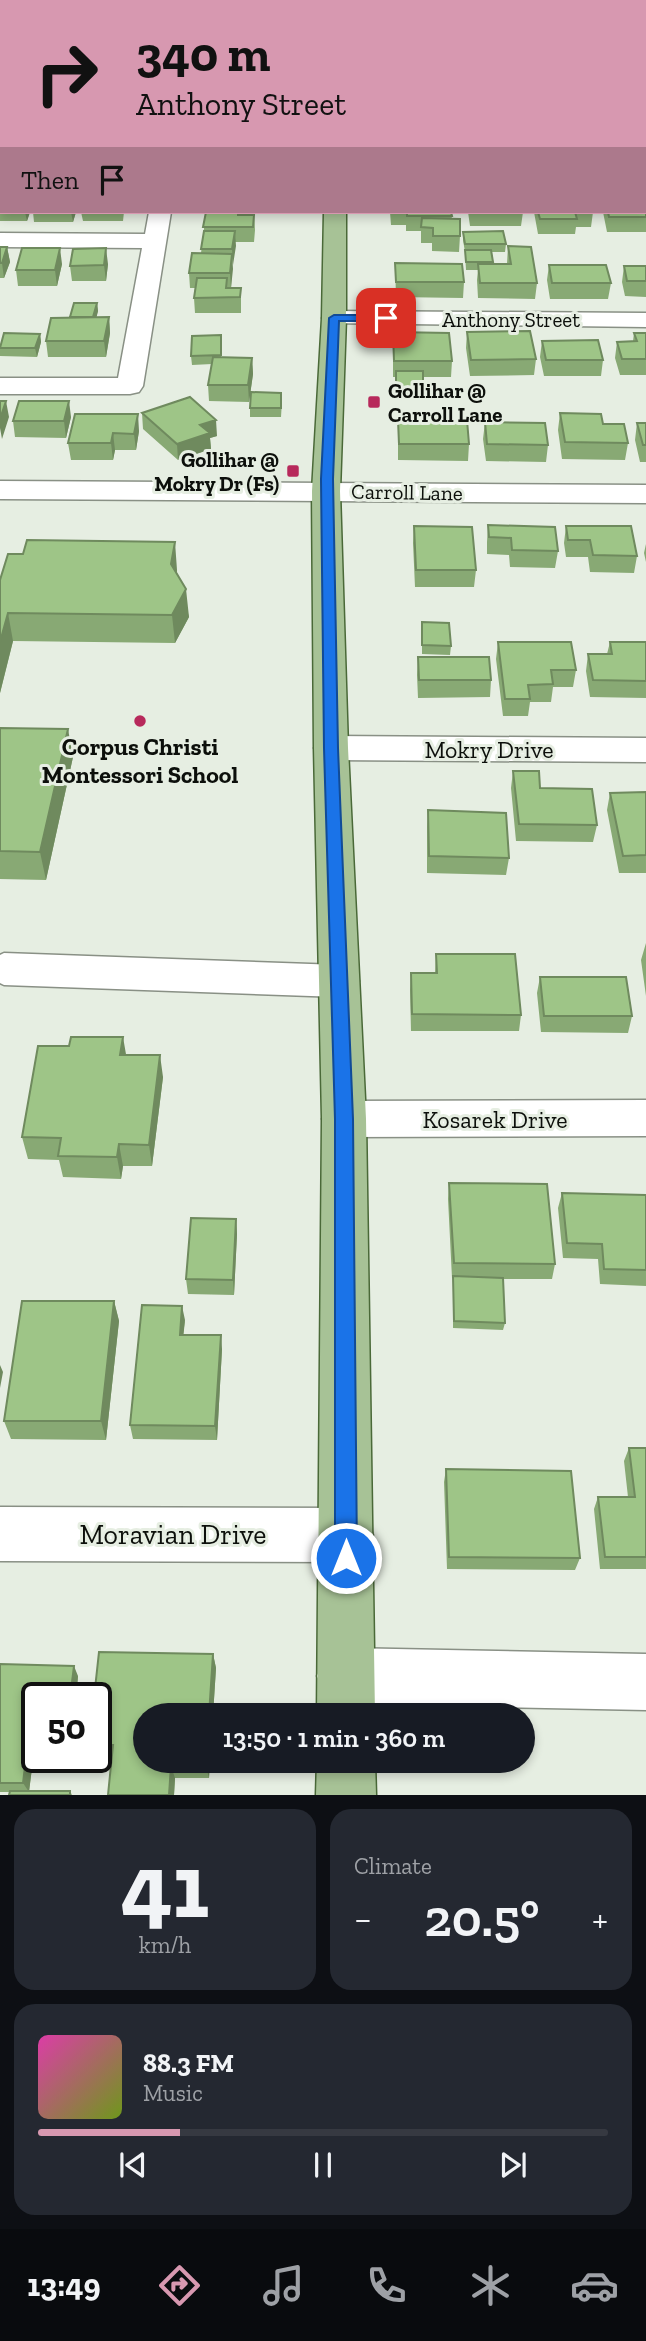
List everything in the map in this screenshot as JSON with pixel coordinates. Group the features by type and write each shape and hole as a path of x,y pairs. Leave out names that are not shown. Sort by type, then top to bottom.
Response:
{"main road":[{"path":"335,214 334,318 326,491 331,748 344,1119 346,1696"},
{"path":"346,1773 346,1795"}],"street":[{"path":"0,386 130,386 160,214"},
{"path":"0,240 154,241"},
{"name":"Anthony Street","path":"334,318 646,320"},
{"name":"Carroll Lane","path":"0,490 646,494"},
{"name":"Mokry Drive","path":"331,748 646,750"},
{"path":"4,969 339,981"},
{"name":"Kosarek Drive","path":"344,1119 646,1118"},
{"name":"Moravian Drive","path":"0,1534 346,1535"},
{"path":"346,1696 646,1682"}],"building":[{"path":"206,214 254,215 253,227 203,227"},
{"path":"452,214 452,216 407,216"},
{"path":"539,214 576,214 577,219 540,219"},
{"path":"608,214 646,214 646,217 609,217"},
{"path":"422,218 460,219 460,236 433,236 433,228 421,227"},
{"path":"204,231 235,231 232,249 201,249"},
{"path":"503,231 506,244 465,244 463,232"},
{"path":"508,246 531,247 537,283 480,283 478,264 511,264"},
{"path":"0,247 7,247 2,263 0,263"},
{"path":"22,248 60,248 55,270 16,270"},
{"path":"106,248 104,265 70,266 73,249"},
{"path":"465,250 491,250 493,262 466,262"},
{"path":"192,253 232,254 230,273 189,273"},
{"path":"395,263 462,264 464,282 396,282"},
{"path":"549,265 606,265 611,283 552,283"},
{"path":"624,266 646,266 646,281 627,281"},
{"path":"197,278 227,278 226,288 241,288 240,297 194,298"},
{"path":"74,303 97,303 93,317 70,317"},
{"path":"109,317 104,341 46,341 51,318"},
{"path":"530,331 536,359 471,360 467,332"},
{"path":"393,332 449,333 452,361 394,361"},
{"path":"4,333 40,334 35,348 0,348"},
{"path":"634,333 646,333 646,359 622,359 617,342 637,341"},
{"path":"221,335 221,355 191,356 192,336"},
{"path":"598,340 603,360 546,360 542,341"},
{"path":"213,357 252,358 248,385 208,385"},
{"path":"396,371 423,371 423,387 396,387"},
{"path":"251,392 281,393 281,408 250,408"},
{"path":"190,397 216,420 200,425 210,433 177,444 142,413"},
{"path":"0,401 6,401 0,419"},
{"path":"19,401 69,401 64,421 13,421"},
{"path":"560,413 601,414 603,424 624,424 628,443 565,442"},
{"path":"75,414 138,414 134,434 113,433 111,443 68,443"},
{"path":"398,420 467,420 469,444 399,444"},
{"path":"485,422 545,423 548,445 487,444"},
{"path":"637,423 646,423 646,445 643,445"},
{"path":"488,525 555,527 558,551 512,550 511,538 489,537"},
{"path":"414,526 472,527 476,570 416,570"},
{"path":"566,526 631,526 637,556 593,555 590,540 568,540"},
{"path":"27,540 175,542 171,564 186,589 172,615 8,613 0,642 0,580 8,554 23,554"},
{"path":"422,622 449,623 451,646 422,645"},
{"path":"498,642 571,642 576,670 551,670 553,684 528,685 530,699 505,699"},
{"path":"610,642 646,642 646,681 593,680 588,654 612,654"},
{"path":"418,657 489,657 491,680 419,680"},
{"path":"0,728 68,729 40,852 0,851"},
{"path":"513,771 539,771 540,788 592,789 597,825 519,824"},
{"path":"646,792 646,855 623,856 610,793"},
{"path":"428,810 506,813 509,858 429,856"},
{"path":"436,954 515,954 521,1015 412,1014 411,973 437,973"},
{"path":"540,977 626,977 632,1016 544,1016"},
{"path":"71,1037 123,1037 120,1055 160,1055 149,1145 119,1144 117,1157 58,1156 61,1138 22,1137 38,1046 69,1046"},
{"path":"449,1183 547,1184 555,1264 454,1263"},
{"path":"562,1193 646,1195 646,1270 604,1269 602,1244 567,1243"},
{"path":"191,1218 236,1219 233,1280 186,1279"},
{"path":"453,1276 503,1278 505,1323 454,1321"},
{"path":"22,1301 114,1301 101,1421 4,1421"},
{"path":"142,1305 182,1306 180,1335 221,1335 215,1426 130,1425"},
{"path":"629,1448 646,1448 646,1557 605,1557 598,1497 635,1497"},
{"path":"446,1469 571,1471 580,1558 449,1557"},
{"path":"99,1652 213,1654 210,1703 133,1703 133,1773 171,1773 169,1795 108,1795 113,1745 112,1682 96,1682"},
{"path":"0,1664 74,1666 72,1682 21,1682 23,1783 0,1783"},
{"path":"10,1791 70,1791 70,1795 9,1795"}],"place":[{"name":"Gollihar @ Carroll Lane","path":"374,402"},
{"name":"Gollihar @ Mokry Dr (Fs)","path":"293,471"},
{"name":"Corpus Christi Montessori School","path":"140,721"}],"route":[{"path":"346,1558 344,1119 331,748 327,479 334,318 386,318"}]}
